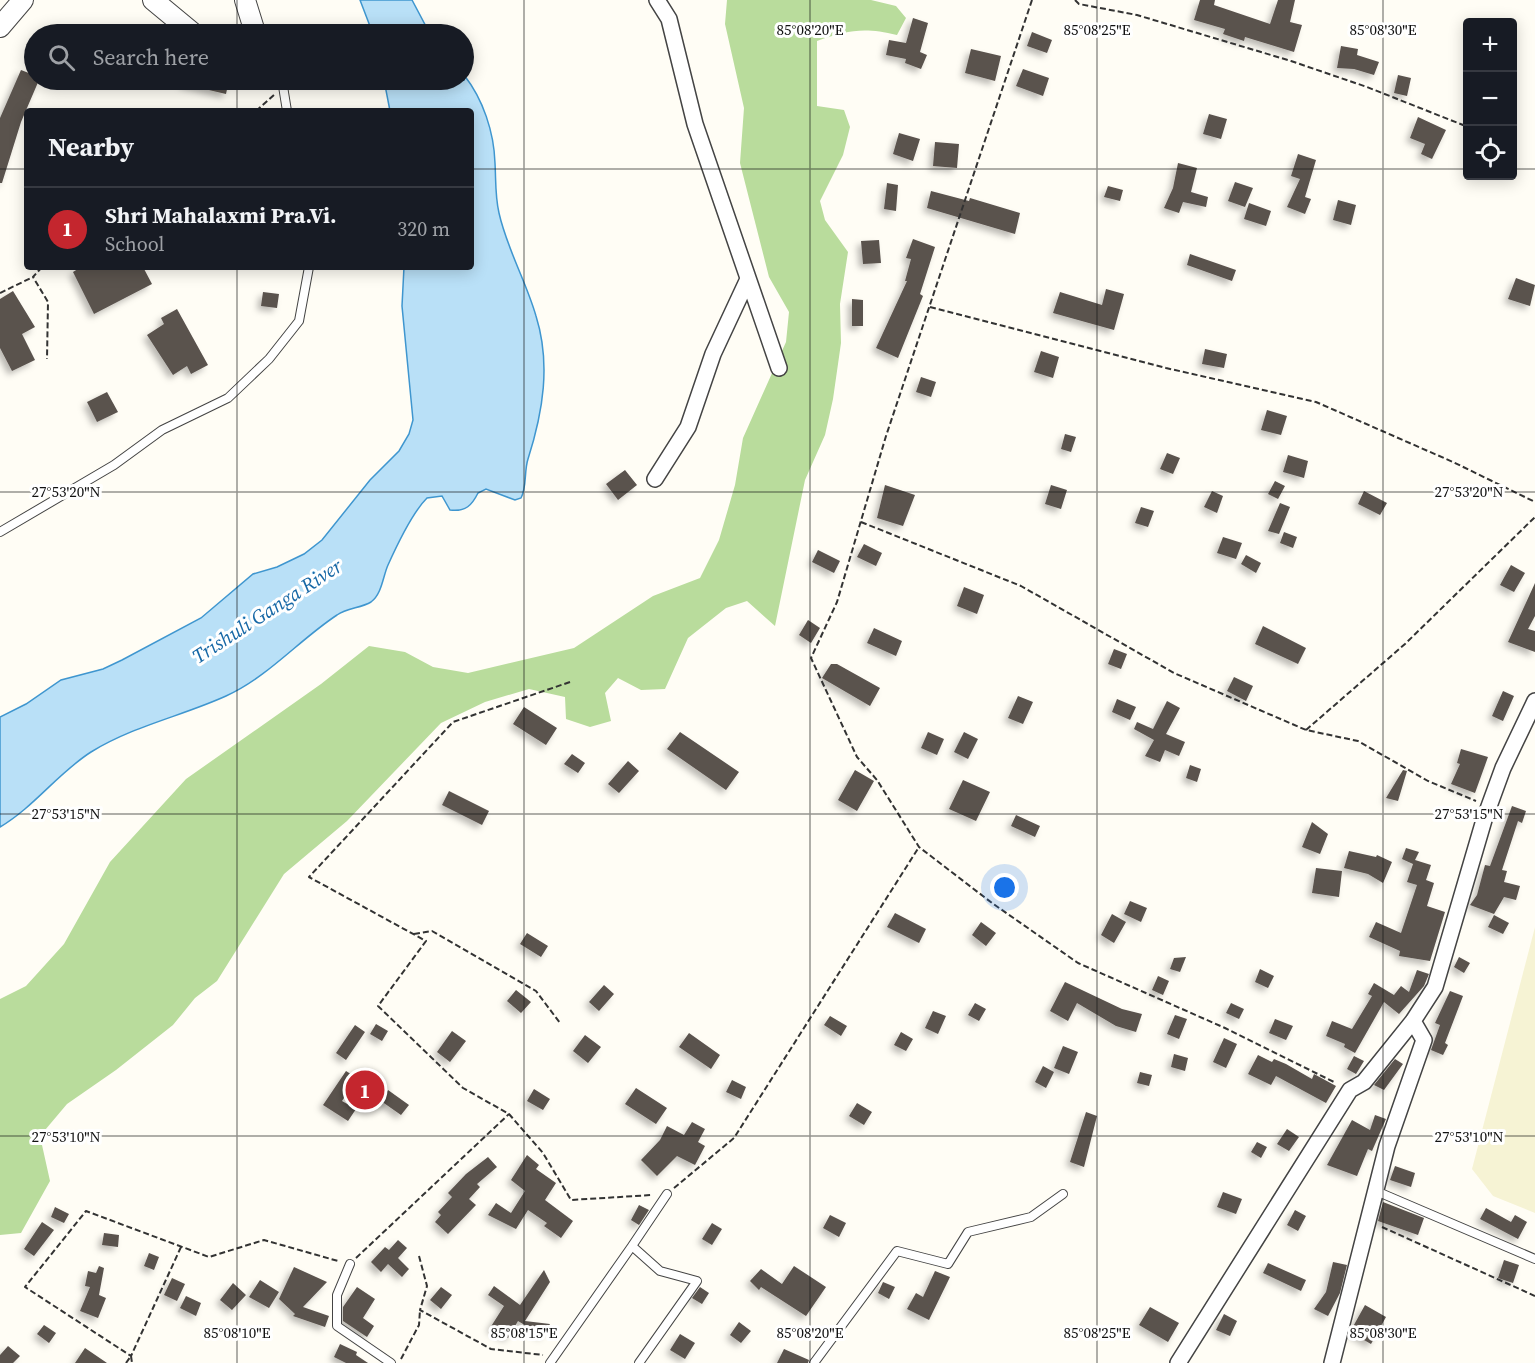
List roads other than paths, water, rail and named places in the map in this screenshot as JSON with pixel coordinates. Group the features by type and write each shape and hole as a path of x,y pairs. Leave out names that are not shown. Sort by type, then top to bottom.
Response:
{"street":[{"path":"0,27 23,0"},
{"path":"153,0 182,24"},
{"path":"245,0 252,24"},
{"path":"657,0 669,19 695,124 778,368"},
{"path":"655,479 688,427 713,354 748,279"},
{"path":"1178,1363 1350,1090 1364,1082 1413,1020 1435,987 1503,768 1535,702"},
{"path":"1332,1363 1398,1113 1424,1040 1413,1020"}],"lane":[{"path":"283,90 286,108"},
{"path":"0,532 114,465 162,429 228,398 269,359 299,321 308,270"},
{"path":"1376,1191 1535,1259"},
{"path":"552,1360 667,1194"},
{"path":"814,1363 897,1251 948,1264 968,1232 1031,1217 1063,1194"},
{"path":"632,1246 660,1271 697,1281 639,1363"},
{"path":"350,1264 337,1295 337,1326 391,1363"}],"water":[{"path":"360,0 412,0 425,24 369,24"},
{"name":"Trishuli Ganga River","path":"386,90 474,90 486,116 494,151 499,213 536,316 543,352 541,406 521,498 515,500 486,489 478,493 468,507 450,510 442,496 427,498 405,530 375,599 337,615 270,669 241,688 209,703 124,735 91,752 79,760 24,810 0,827 0,717 26,704 61,680 103,669 201,618 253,574 277,567 304,554 322,540 370,480 399,451 409,434 413,420 402,306 404,270 474,270 474,108 389,108"}],"place":[{"name":"Shri Mahalaxmi Pra.Vi.","path":"365,1090"}]}
